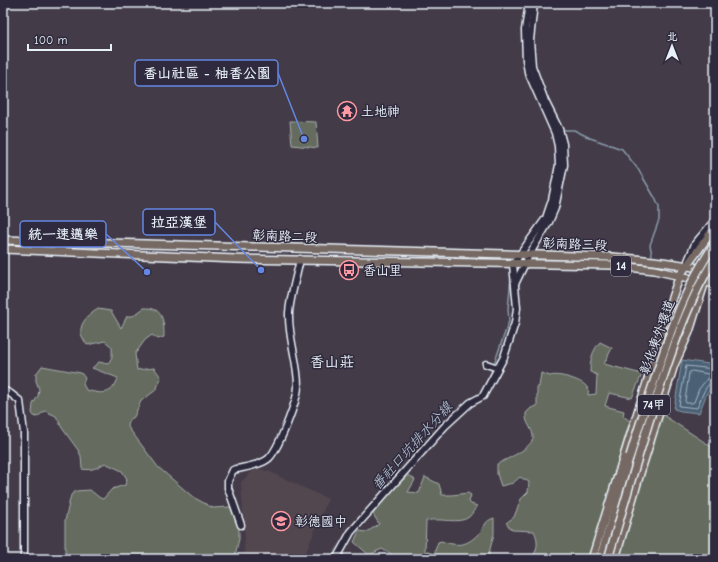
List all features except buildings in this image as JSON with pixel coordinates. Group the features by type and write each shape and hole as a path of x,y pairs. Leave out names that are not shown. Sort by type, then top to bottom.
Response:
{"main road":[{"path":"680,275 715,226"},
{"name":"彰南路二段","path":"3,240 519,255"},
{"path":"72,242 72,252"},
{"name":"彰化東外環道","path":"600,559 640,423 673,326 690,286 715,244"},
{"path":"300,259 302,248"},
{"name":"彰南路二段","path":"3,249 236,259 513,264"},
{"name":"14","path":"519,255 529,255"},
{"name":"彰南路三段","path":"529,255 612,258 662,262 714,270"},
{"name":"彰化東外環道","path":"608,559 647,425 680,329 697,289 715,258"},
{"name":"14","path":"513,264 524,265"},
{"name":"彰南路三段","path":"524,265 612,265 654,270 715,284"},
{"path":"705,281 714,270"},
{"name":"74甲","path":"592,559 657,349 663,323 680,275"},
{"name":"74甲","path":"615,559 641,470 678,356 689,332 705,281"}],"street":[{"path":"336,559 352,532 445,426 470,403 483,396 504,357 515,323 517,308 513,264 546,218 552,200 559,164 558,146 555,134 532,82 526,60 525,30 529,3"},
{"path":"515,282 556,208 564,165 563,144 532,66 530,40 534,3"},
{"path":"686,265 695,244 715,220"},
{"path":"241,525 228,488 228,481 233,470 261,463 269,458 281,437 298,387 296,362 289,331 289,312 300,259"},
{"path":"486,364 498,368"},
{"path":"3,390 20,401 24,433 24,559"}],"shaded area":[{"name":"彰德國中","path":"256,468 270,472 328,499 303,559 241,559 244,554 245,537 241,482"}],"green space":[{"path":"290,121 316,122 318,148 292,145"},
{"path":"144,308 156,310 162,316 164,337 158,339 152,335 145,340 135,354 137,370 154,368 161,378 156,390 141,401 134,417 129,420 128,427 158,467 193,497 213,508 230,507 236,511 239,516 239,539 235,555 232,559 62,559 65,554 65,521 71,495 76,491 90,490 103,499 112,489 125,485 127,479 122,471 105,463 94,469 82,469 81,456 62,428 56,416 45,411 37,417 34,416 32,413 33,404 38,396 39,389 36,381 36,374 42,366 81,373 85,378 83,384 86,390 102,393 109,391 116,384 118,378 92,368 99,362 108,364 112,357 112,347 105,341 87,345 81,334 83,322 98,309 111,311 121,328 127,316 133,316"},
{"path":"600,342 612,348 604,364 642,374 632,398 609,393 605,406 624,411 623,416 630,421 604,507 591,559 531,559 537,545 537,538 534,531 512,530 506,523 514,517 521,499 528,492 529,482 520,477 513,483 501,486 497,474 497,464 525,449 532,440 533,436 526,413 531,408 537,406 537,387 539,387 541,373 550,376 564,376 577,380 586,386 588,395 596,394 597,375 590,372 590,368 593,353"},
{"path":"663,415 715,449 715,559 617,559 645,457"},
{"path":"409,475 415,480 408,492 419,493 425,477 439,484 442,495 468,493 471,495 469,502 477,506 470,516 465,519 454,521 426,521 425,551 434,554 438,542 441,541 453,544 463,544 472,540 487,522 494,518 494,534 489,559 400,559 382,549 369,555 354,542 359,531 367,532 379,524 373,514 395,486"}],"water":[{"path":"682,360 715,365 713,388 707,393 699,413 674,409"}],"waterway":[{"path":"560,130 574,130 590,138 622,149 638,169 659,207 659,220 650,245 652,255"},
{"name":"番社口坑排水分線","path":"529,248 536,236"},
{"name":"番社口坑排水分線","path":"494,364 509,321 508,309 511,277"},
{"path":"711,302 715,303"},
{"name":"番社口坑排水分線","path":"487,383 493,368"},
{"name":"番社口坑排水分線","path":"460,408 466,403"},
{"name":"番社口坑排水分線","path":"411,460 440,427"}],"place":[{"name":"土地神","path":"347,111"},
{"name":"香山社區 - 柚香公園","path":"304,139"},
{"name":"拉亞漢堡","path":"261,270"},
{"name":"香山里","path":"349,270"},
{"name":"統一速邁樂","path":"147,272"},
{"name":"彰德國中","path":"281,521"}],"district":[{"name":"香山莊","path":"332,362"}]}
